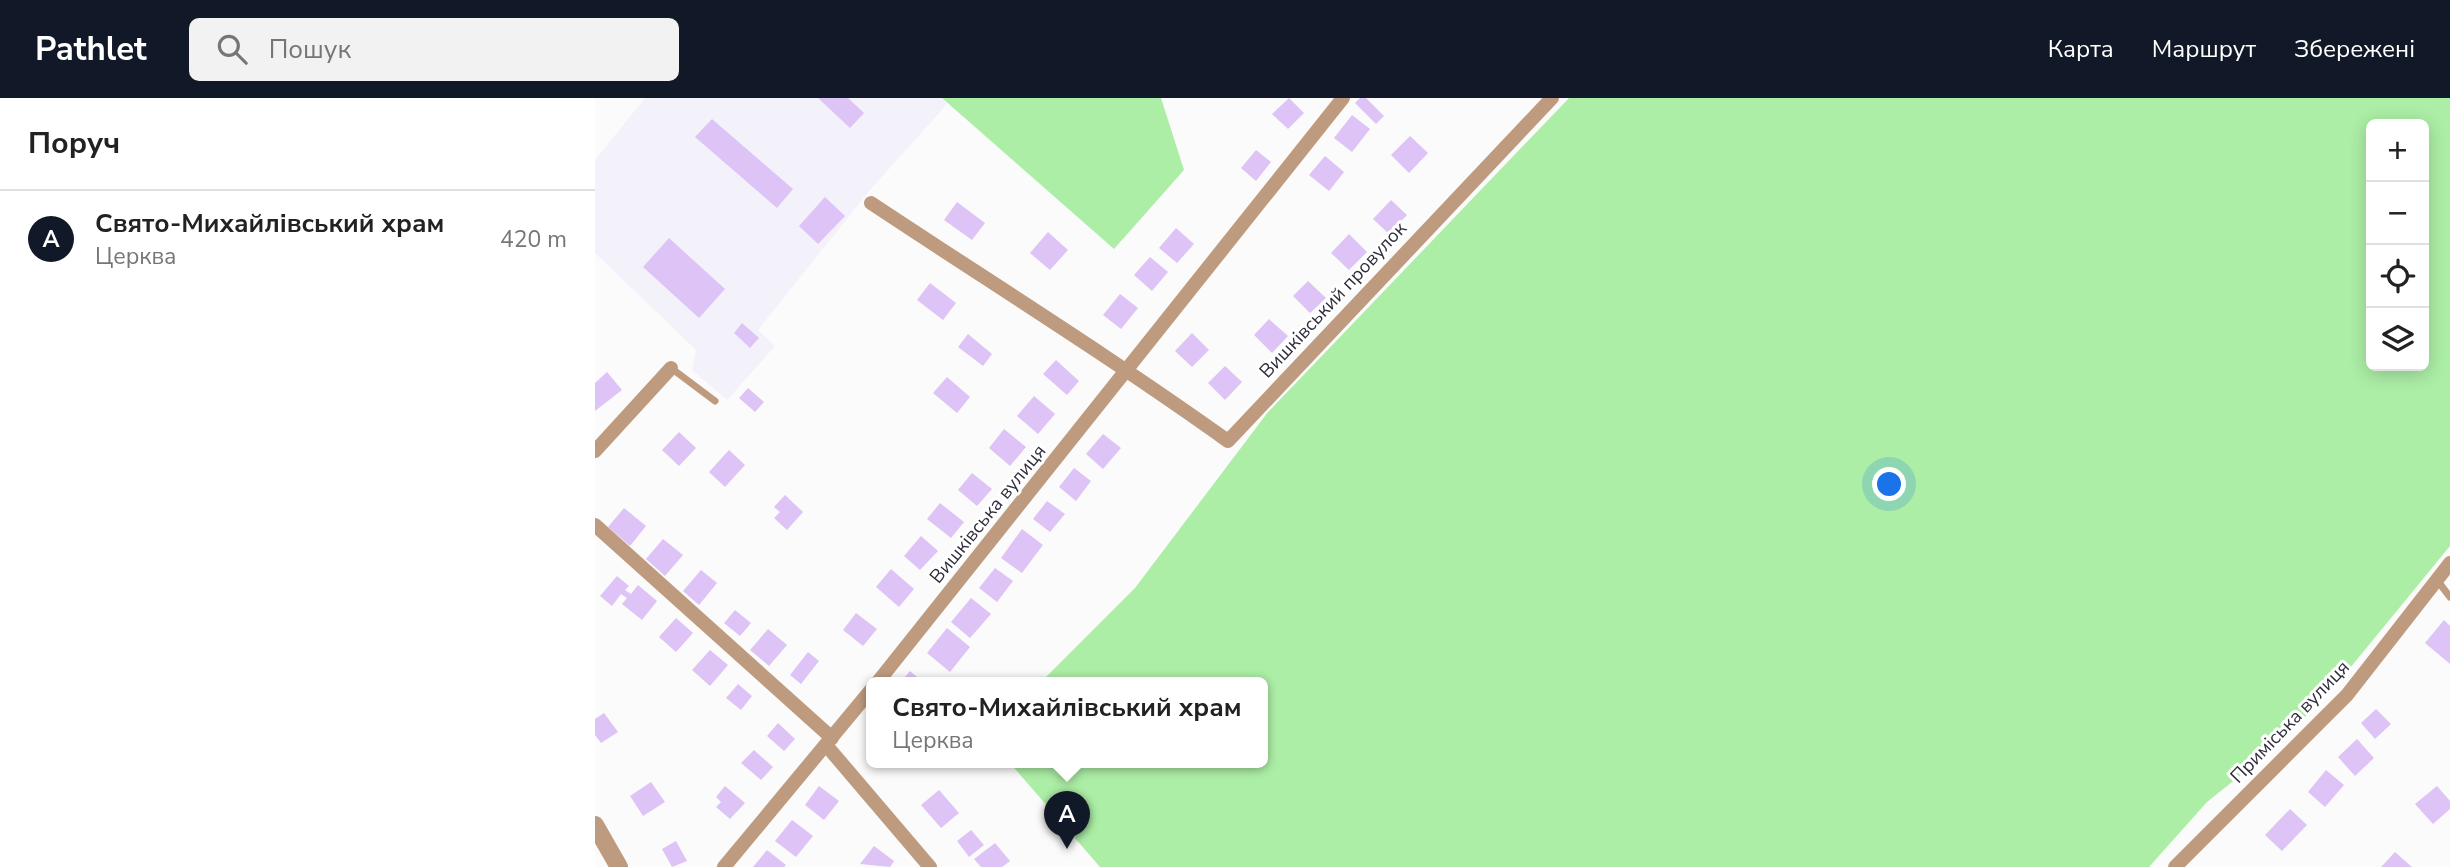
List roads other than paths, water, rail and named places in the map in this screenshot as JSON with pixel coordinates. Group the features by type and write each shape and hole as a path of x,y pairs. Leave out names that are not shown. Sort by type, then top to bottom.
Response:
{"street":[{"name":"Вишківська вулиця","path":"882,677 1343,98"},
{"name":"Вишківський провулок","path":"1128,370 1228,441 1552,98"},
{"path":"871,202 1025,306 1128,370"},
{"path":"595,451 671,368"},
{"path":"595,525 829,742 924,865"},
{"name":"Приміська вулиця","path":"2175,867 2347,695 2450,563"},
{"path":"724,867 866,696"},
{"path":"595,825 619,867"}],"lane":[{"path":"671,368 715,401"},
{"path":"2437,580 2450,597"}],"place":[{"name":"Свято-Михайлівський храм","path":"1067,849"}]}
